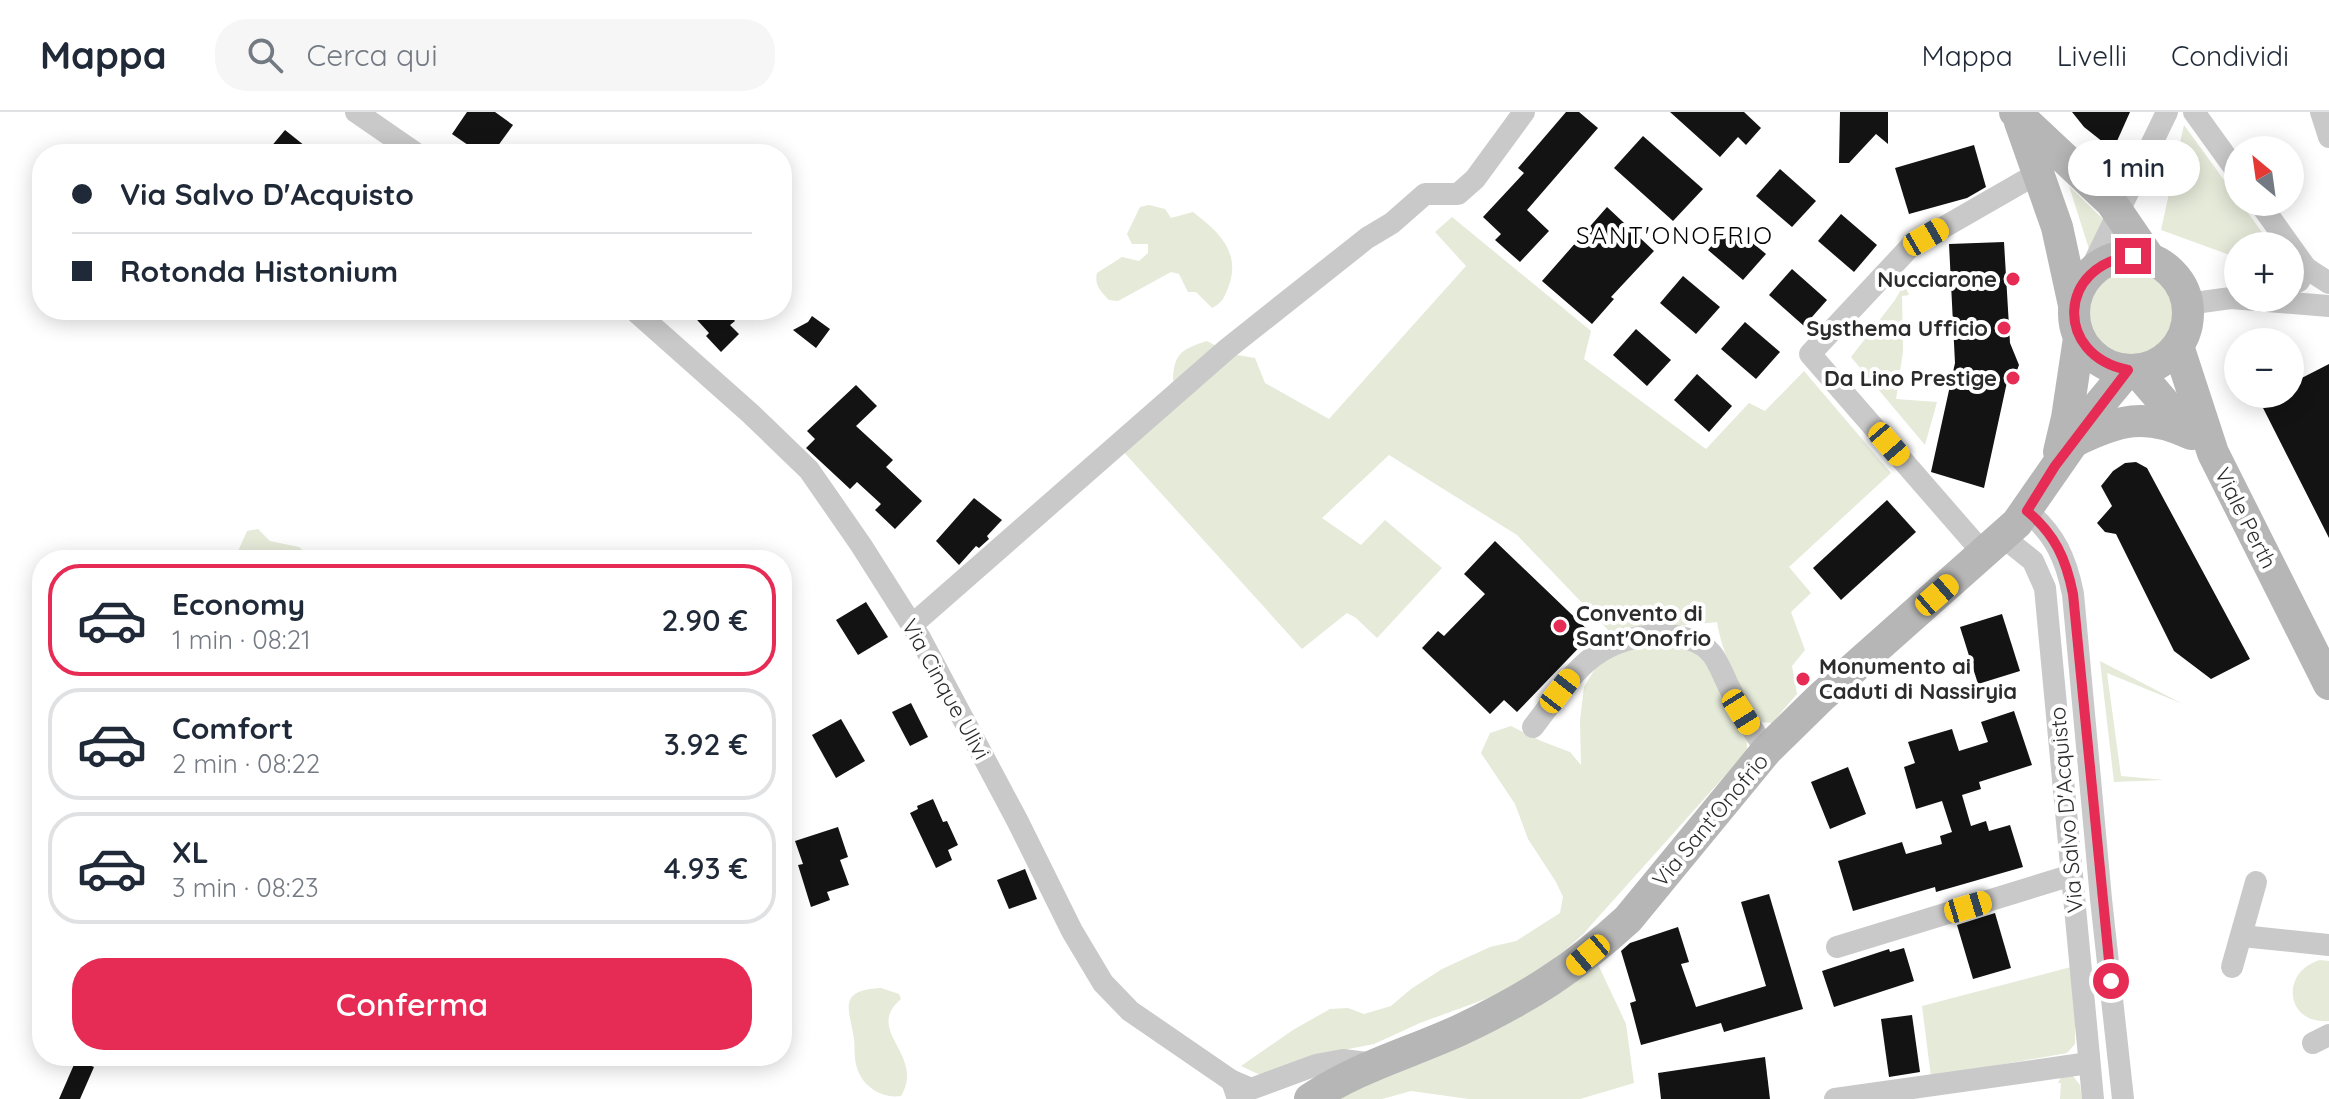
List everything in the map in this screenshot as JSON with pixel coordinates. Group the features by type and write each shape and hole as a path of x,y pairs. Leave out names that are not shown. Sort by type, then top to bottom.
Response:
{"street":[{"path":"356,112 402,144"},
{"path":"912,625 1227,349 1367,238 1392,223 1425,194 1458,194 1475,179 1524,112"},
{"path":"2074,305 2079,289 2120,213 2167,112"},
{"path":"2194,112 2224,154"},
{"path":"2321,112 2329,137"},
{"path":"2017,115 2120,213 2150,259"},
{"path":"2017,115 2057,227 2079,338 2099,361 2132,370 2152,366 2178,346 2188,318 2187,304 2183,289 2164,266 2133,256 2116,258 2101,264 2088,275"},
{"path":"2078,172 2110,173 2142,164"},
{"name":"Via Salvo D'Acquisto","path":"2038,173 1911,246 1810,354 1994,546 2033,561 2045,588 2093,1099"},
{"path":"2269,216 2306,268 2329,283"},
{"path":"2304,272 2306,268"},
{"path":"2187,304 2224,299"},
{"path":"2304,304 2329,306"},
{"name":"Via Cinque Ulivi","path":"645,320 809,470 861,545 912,625 1017,820 1072,931 1103,983 1130,1011 1235,1090"},
{"name":"Via Sant'Onofrio","path":"2055,466 2067,418 2079,338"},
{"name":"Viale Perth","path":"2178,346 2202,444 2329,684"},
{"name":"Via Sant'Onofrio","path":"1310,1099 1347,1076 1471,1024 1540,989 1573,967 1628,919 1767,750 1820,698 1994,546 2027,511 2055,466 2132,370"},
{"name":"Viale Perth","path":"2132,370 2202,444"},
{"name":"Via Sant'Onofrio","path":"2075,441 2117,422 2153,421 2170,424 2202,444"},
{"name":"Via Salvo D'Acquisto","path":"2027,511 2052,536 2069,574 2073,594 2123,1099"},
{"path":"1533,727 1574,673 1596,653 1616,642 1673,635 1694,641 1712,653 1741,712 1767,750"},
{"path":"2063,785 2090,782"},
{"path":"1837,947 2072,875"},
{"path":"2232,967 2256,882"},
{"path":"2242,936 2329,945"},
{"path":"1235,1090 1251,1089 1316,1065 1343,1060 1377,1064"},
{"path":"1835,1099 2089,1063"}],"green space":[{"path":"2184,125 2224,180 2224,216 2250,216 2262,232 2224,232 2224,253 2161,230"},
{"path":"2069,186 2107,223 2089,249"},
{"path":"1149,205 1165,209 1171,218 1193,212 1226,244 1232,276 1224,297 1212,308 1196,292 1188,292 1179,274 1171,272 1118,301 1109,300 1097,285 1097,273 1122,257 1139,261 1148,253 1148,244 1132,244 1127,234 1140,207"},
{"path":"1452,217 1591,331 1584,359 1706,449 1749,403 1765,411 1804,371 1891,473 1789,567 1811,593 1791,612 1805,650 1792,666 1797,694 1772,723 1759,722 1728,661 1717,622 1611,633 1517,535 1389,455 1322,518 1361,545 1385,520 1442,568 1377,638 1347,613 1302,649 1121,449 1187,391 1173,380 1175,364 1181,353 1207,341 1231,354 1255,358 1265,383 1329,419 1466,266 1435,232"},
{"path":"2131,267 2148,270 2163,280 2173,295 2176,312 2173,329 2163,344 2148,354 2131,357 2114,354 2099,344 2089,329 2086,312 2089,295 2099,280 2114,270"},
{"path":"1904,284 1909,295 1902,296 1903,351 1896,399 1937,402 1925,445 1851,357"},
{"path":"258,529 270,541 302,550 238,550 247,531"},
{"path":"1683,637 1716,673 1747,736 1747,751 1584,933 1525,979 1491,997 1374,1044 1260,1075 1241,1066 1330,1009 1348,1008 1364,1014 1391,1006 1442,969 1490,947 1516,941 1560,913 1563,897 1556,882 1528,839 1515,804 1481,753 1490,733 1511,726 1570,752 1581,765 1580,720 1584,687 1602,657"},
{"path":"2100,661 2183,704 2107,673 2121,776 2164,780 2114,782"},
{"path":"1595,958 1626,1024 1634,1083 1580,1099 1469,1099 1411,1091 1382,1099 1321,1099"},
{"path":"2320,960 2329,961 2329,1021 2304,1015 2296,1007 2293,996 2298,975"},
{"path":"2075,966 2075,1044 2067,1053 1931,1077 1922,1006"},
{"path":"881,988 899,994 901,999 891,1011 888,1022 906,1068 907,1081 901,1096 886,1095 872,1089 858,1072 855,1061 849,1003 857,993"},
{"path":"2072,1075 2080,1085 2082,1099 2060,1099 2061,1083 2058,1083 2061,1077"}],"building":[{"path":"467,112 495,112 513,125 499,144 466,144 452,134"},
{"path":"1566,112 1579,112 1598,128 1527,210 1549,231 1520,262 1495,240 1501,234 1483,217 1524,173 1518,168"},
{"path":"1670,112 1744,112 1761,128 1746,145 1738,137 1720,157"},
{"path":"1840,112 1888,112 1888,144 1876,134 1849,163 1839,163"},
{"path":"2072,112 2130,112 2113,150 2084,127"},
{"path":"285,130 302,144 273,144"},
{"path":"1643,136 1703,189 1673,221 1614,168"},
{"path":"1974,145 1986,187 1967,198 1909,214 1895,168"},
{"path":"1780,169 1816,201 1792,227 1756,196"},
{"path":"1607,207 1654,251 1611,297 1614,299 1592,324 1542,281"},
{"path":"1841,214 1877,245 1854,272 1818,241"},
{"path":"1730,224 1766,254 1743,280 1708,250"},
{"path":"2004,242 2010,343 2019,365 2014,378 2007,382 1984,488 1931,472 1955,363 1949,244"},
{"path":"1792,269 1827,300 1804,326 1769,295"},
{"path":"1683,276 1720,307 1696,334 1660,303"},
{"path":"812,316 830,329 816,348 793,330 808,322"},
{"path":"697,320 734,320 730,325 739,334 721,352 706,336 709,333"},
{"path":"1745,322 1780,352 1756,379 1721,349"},
{"path":"1636,329 1671,360 1647,386 1613,355"},
{"path":"2329,364 2329,538 2263,408 2304,408 2304,377"},
{"path":"1697,374 1732,406 1709,432 1674,400"},
{"path":"856,385 877,406 856,426 893,460 886,467 922,501 895,529 875,510 881,504 857,482 850,489 806,448 815,439 807,431"},
{"path":"2136,462 2147,468 2250,659 2211,679 2174,651 2116,534 2105,532 2097,523 2112,506 2101,486 2113,471 2125,463"},
{"path":"974,498 1002,520 987,536 989,539 979,548 976,546 959,565 936,541"},
{"path":"1887,500 1916,532 1841,600 1813,568"},
{"name":"Convento di Sant'Onofrio","path":"1495,541 1592,634 1517,712 1504,700 1490,714 1422,648 1438,631 1444,636 1485,594 1464,574"},
{"path":"866,602 888,637 858,655 836,620"},
{"path":"2002,614 2020,671 1978,684 1960,627"},
{"path":"911,703 928,737 910,746 892,712"},
{"path":"2014,711 2032,765 1979,782 1981,789 1962,795 1971,826 1986,821 1989,831 2010,825 2023,867 1936,892 1935,887 1853,911 1838,861 1902,842 1906,854 1942,844 1940,836 1952,832 1942,801 1916,809 1904,767 1915,763 1908,742 1952,729 1959,751 1988,742 1981,722"},
{"path":"841,719 865,761 836,778 812,735"},
{"path":"1848,767 1866,814 1830,829 1811,782"},
{"path":"933,799 958,845 948,850 952,860 936,868 910,813"},
{"path":"838,827 848,857 840,860 849,885 827,892 830,900 811,907 798,865 803,864 795,841"},
{"path":"1025,869 1037,899 1009,909 997,880"},
{"path":"1769,894 1803,1009 1724,1032 1721,1023 1641,1045 1630,1003 1636,1001 1621,951 1630,943 1678,927 1689,962 1681,964 1696,1007 1766,986 1741,902"},
{"path":"1995,913 2011,968 1973,979 1957,925"},
{"path":"1904,948 1914,981 1834,1007 1822,971 1889,949 1890,952"},
{"path":"1912,1015 1920,1072 1889,1077 1881,1019"},
{"path":"1765,1057 1770,1099 1661,1099 1658,1073"},
{"path":"73,1066 94,1067 80,1099 59,1099"}],"place":[{"name":"Nucciarone","path":"2013,279"},
{"name":"Systhema Ufficio","path":"2004,328"},
{"name":"Da Lino Prestige","path":"2013,378"},
{"name":"Convento di Sant'Onofrio","path":"1560,626"},
{"name":"Monumento ai Caduti di Nassiryia","path":"1803,679"}],"district":[{"name":"SANT'ONOFRIO","path":"1675,236"}],"route":[{"path":"2111,981 2073,594 2065,562 2052,536 2027,511 2055,466 2128,370 2099,361 2088,351 2079,338 2074,322 2074,305 2088,275 2101,264 2133,256"}]}
